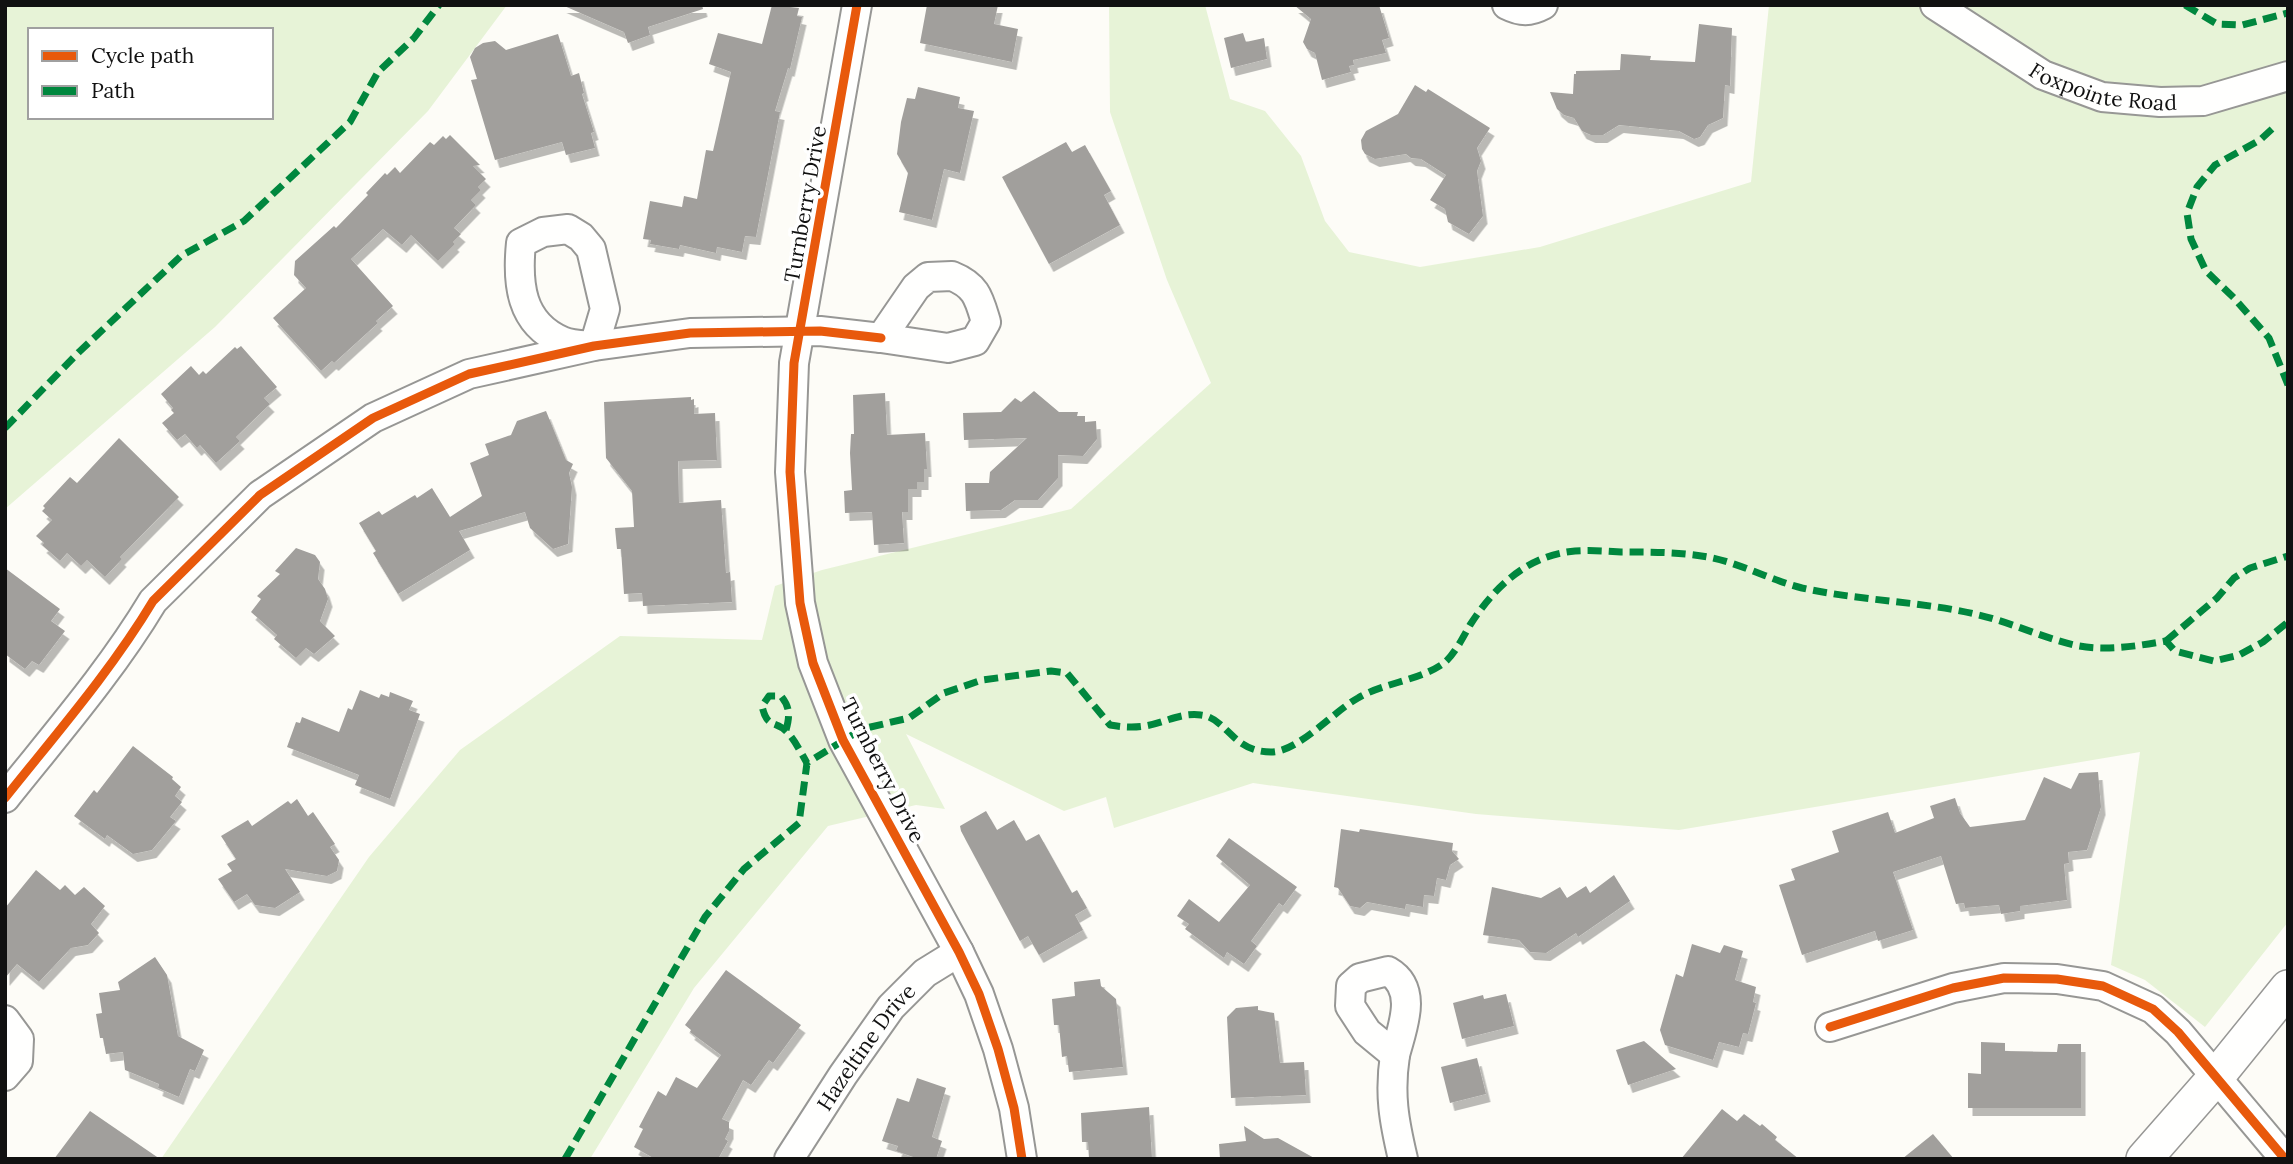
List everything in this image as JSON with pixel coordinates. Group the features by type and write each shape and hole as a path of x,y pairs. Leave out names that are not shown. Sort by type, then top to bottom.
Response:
{"street":[{"name":"Turnberry Drive","path":"857,5 794,363 790,472 800,603 813,663 843,740 959,952 979,995 998,1049 1014,1108 1022,1159"},
{"path":"1507,5 1517,10 1532,11 1543,5"},
{"name":"Foxpointe Road","path":"1935,5 2043,75 2102,97 2160,102 2203,101 2288,76"},
{"path":"5,798 85,698 153,601 260,495 373,418 468,374 594,346 690,333 820,331 881,338"},
{"name":"Hazeltine Drive","path":"789,1159 891,1007 925,973 959,952"},
{"path":"1830,1027 1953,988 2004,978 2057,979 2103,986 2152,1010 2179,1032 2285,1159"},
{"path":"2144,1159 2216,1077 2288,988"},
{"path":"5,1020 19,1039 18,1061 5,1076"},
{"path":"1395,1055 1391,1084 1393,1117 1403,1159"}],"green space":[{"path":"5,5 507,5 428,111 215,327 5,509"},
{"path":"1109,5 1205,5 1230,99 1265,111 1301,156 1325,221 1349,252 1420,267 1540,247 1751,182 1769,5 2288,5 2288,922 2205,1027 2145,980 2111,965 2140,752 1679,830 1476,814 1253,783 1114,828 1106,797 1064,811 906,734 945,809 916,805 828,826 694,988 590,1159 161,1159 369,857 460,750 620,636 762,640 775,586 822,570 1071,509 1211,383 1167,280 1110,112"}],"building":[{"path":"562,5 702,5 703,9 648,27 650,35 628,43 624,32"},
{"path":"772,5 799,8 797,16 802,17 790,69 788,68 775,111 780,112 756,237 745,236 742,252 717,247 716,253 680,245 679,249 650,244 651,240 643,239 650,201 682,207 684,196 697,199 706,150 713,151 731,72 709,64 718,33 762,44"},
{"path":"927,5 998,5 994,24 1018,29 1012,62 920,43"},
{"path":"1294,5 1379,5 1389,38 1382,40 1386,53 1353,60 1354,65 1349,66 1351,72 1322,80 1315,53 1307,49 1303,42 1311,19"},
{"path":"1699,24 1732,28 1730,86 1725,85 1723,118 1708,125 1700,137 1694,139 1679,131 1619,125 1603,135 1591,135 1582,131 1574,118 1557,109 1550,92 1573,94 1576,71 1620,70 1621,54 1651,56 1650,60 1695,62"},
{"path":"1243,33 1246,42 1264,38 1267,59 1231,68 1224,38"},
{"path":"558,34 571,76 579,73 584,93 582,94 594,132 591,133 595,148 566,155 562,142 495,160 471,80 477,79 470,57 475,48 483,43 495,41 506,50"},
{"path":"1415,85 1426,92 1428,89 1490,128 1477,148 1481,161 1477,171 1483,216 1469,234 1448,222 1445,209 1430,200 1446,175 1421,159 1411,158 1406,154 1375,159 1365,154 1362,149 1361,140 1366,131 1398,114"},
{"path":"918,87 960,97 958,108 974,111 960,173 944,169 932,220 899,212 908,173 897,154 901,122 907,98 915,99"},
{"path":"450,135 480,165 473,166 486,179 478,187 481,190 471,200 476,205 454,228 461,234 438,261 411,235 402,245 383,229 351,259 393,306 334,363 332,361 321,371 273,318 306,288 294,275 295,261 334,226 336,228 385,173 387,175 395,167 400,173 430,142 434,145 443,136 446,139"},
{"path":"1066,142 1072,152 1085,145 1111,191 1104,195 1120,225 1049,264 1002,177"},
{"path":"241,346 277,387 264,398 270,404 236,437 240,441 216,463 200,445 197,448 185,434 177,440 162,423 174,413 161,394 191,366 199,375 203,371 206,374 235,347 237,349"},
{"path":"1034,391 1059,412 1078,412 1077,416 1085,416 1085,422 1096,421 1097,439 1083,456 1058,455 1058,478 1038,500 1015,500 1001,510 966,511 965,483 989,483 990,472 1027,438 964,440 963,413 1001,412 1015,398 1021,402"},
{"path":"885,393 887,435 925,433 927,469 924,469 924,482 917,482 917,489 908,489 908,512 902,512 904,543 874,545 872,512 845,513 844,491 852,490 850,453 851,434 854,434 853,395"},
{"path":"691,397 691,400 694,399 694,414 715,413 717,460 678,461 679,503 721,500 726,573 730,572 732,602 643,606 642,593 624,594 621,549 617,549 615,528 634,527 632,491 606,458 604,402"},
{"path":"546,411 566,460 573,464 569,473 572,487 568,544 553,549 530,528 525,512 459,531 470,550 398,594 373,553 376,551 359,523 379,511 382,515 432,488 450,517 482,496 470,463 489,455 485,444 511,435 517,421"},
{"path":"119,438 179,497 120,557 122,559 105,577 87,560 81,566 67,553 60,561 36,536 52,520 42,511 45,508 43,506 70,477 77,483"},
{"path":"296,548 315,555 320,562 318,579 328,599 320,621 335,636 314,654 306,648 296,658 274,639 277,635 251,612 261,599 257,596 280,574 275,571"},
{"path":"5,568 60,609 51,621 65,631 39,665 32,661 25,669 5,654"},
{"path":"360,690 379,698 381,694 389,697 390,692 413,701 409,710 420,714 390,799 355,785 359,775 287,747 296,722 300,723 302,717 339,732 348,708 352,710"},
{"path":"133,746 173,777 181,787 175,796 182,802 170,817 176,821 152,850 133,854 107,835 105,839 74,816 94,790 97,793"},
{"path":"2098,772 2101,807 2087,850 2068,852 2069,863 2064,864 2067,900 2020,906 2020,911 2001,914 1999,905 1965,908 1964,903 1956,904 1941,856 1893,872 1913,930 1878,941 1875,931 1802,955 1779,885 1795,880 1791,869 1839,852 1832,831 1888,812 1895,833 1934,818 1930,806 1955,798 1960,813 1970,827 2025,820 2044,777 2071,789 2079,773"},
{"path":"297,799 308,816 313,812 335,844 330,847 339,860 337,871 327,876 285,869 300,892 275,908 255,905 247,894 234,902 218,879 232,871 227,864 236,859 221,836 248,820 252,826 288,801 291,804"},
{"path":"986,811 997,830 1014,820 1026,841 1039,834 1072,893 1077,890 1087,908 1075,915 1083,930 1039,955 1028,936 1020,941 961,831 960,826"},
{"path":"1341,829 1359,832 1360,829 1453,843 1452,851 1459,859 1450,865 1446,880 1437,878 1434,896 1424,895 1423,907 1406,904 1405,909 1367,902 1360,908 1350,906 1338,888 1334,887"},
{"path":"1229,838 1297,887 1283,906 1279,903 1251,941 1257,946 1244,964 1227,952 1224,958 1185,929 1189,924 1177,916 1189,899 1219,922 1250,885 1216,856"},
{"path":"36,870 60,890 65,885 75,895 84,887 105,906 91,924 99,933 88,945 71,948 39,982 17,964 5,978 5,908"},
{"path":"1614,875 1630,901 1578,937 1576,933 1546,953 1530,952 1519,940 1483,935 1492,887 1541,898 1560,887 1567,898 1586,886 1590,893"},
{"path":"1692,944 1720,953 1724,945 1743,951 1735,980 1756,987 1753,1002 1756,1003 1748,1034 1743,1033 1739,1047 1719,1042 1713,1060 1665,1045 1660,1030 1676,974 1683,977"},
{"path":"155,957 167,975 178,1036 204,1050 195,1071 190,1069 179,1097 158,1088 159,1084 125,1070 123,1052 106,1054 103,1038 100,1038 96,1014 102,1013 99,993 120,990 118,982"},
{"path":"726,970 801,1025 773,1063 769,1060 751,1085 743,1080 722,1119 729,1122 725,1139 728,1141 718,1159 655,1159 634,1147 643,1129 639,1127 658,1091 666,1096 676,1077 697,1088 721,1055 690,1032 685,1025"},
{"path":"1100,979 1101,986 1116,999 1123,1067 1069,1072 1067,1056 1062,1057 1059,1025 1054,1025 1052,999 1075,996 1074,982"},
{"path":"1506,994 1514,1026 1462,1039 1453,1003 1483,995 1484,999"},
{"path":"1258,1006 1258,1010 1274,1013 1280,1063 1304,1062 1306,1095 1231,1098 1227,1017 1236,1008"},
{"path":"1644,1041 1676,1069 1628,1085 1616,1050"},
{"path":"1981,1042 2005,1043 2005,1051 2057,1052 2058,1044 2081,1044 2081,1108 1968,1108 1968,1073 1981,1074"},
{"path":"1477,1058 1486,1094 1450,1103 1441,1067"},
{"path":"917,1078 946,1088 932,1137 942,1141 936,1159 919,1159 896,1151 898,1146 882,1141 897,1098 909,1102"},
{"path":"1149,1107 1152,1159 1089,1159 1088,1142 1082,1142 1081,1113"},
{"path":"1722,1109 1737,1121 1744,1114 1760,1126 1762,1124 1777,1137 1775,1140 1799,1159 1681,1159"},
{"path":"90,1111 160,1159 54,1159"},
{"path":"1244,1126 1264,1139 1278,1138 1316,1159 1220,1159 1219,1144 1246,1141"},
{"path":"1933,1134 1954,1159 1902,1159"}],"marked path":[{"path":"5,428 79,352 181,256 244,221 350,122 378,72 414,38 439,5"},
{"path":"2185,5 2217,24 2242,25 2288,13"},
{"path":"2272,129 2260,140 2215,165 2197,187 2187,213 2191,239 2206,271 2269,338 2288,385"},
{"path":"565,1159 705,917 744,869 799,823 807,763 862,729 909,718 944,693 982,680 1051,671 1067,673 1110,725 1141,727 1187,715 1201,715 1210,717 1247,747 1258,751 1281,750 1304,739 1358,698 1435,669 1455,650 1490,598 1514,575 1542,559 1581,551 1708,557 1802,588 1957,610 1992,618 2079,646 2112,648 2166,641 2175,651 2214,661 2239,655 2263,642 2288,622"},
{"path":"2166,641 2217,598 2234,578 2250,568 2288,556"},
{"path":"786,730 788,708 781,696 769,696 762,706 766,718 788,733 807,763"}],"cycle path":[{"path":"857,5 794,363 790,472 800,603 813,663 843,740 959,952 979,994 1014,1108 1022,1159"},
{"path":"5,798 101,677 153,601 260,495 373,418 469,374 594,346 690,333 820,331 881,338"},
{"path":"1830,1027 1953,988 2004,978 2057,979 2103,986 2153,1009 2178,1032 2285,1159"}]}
